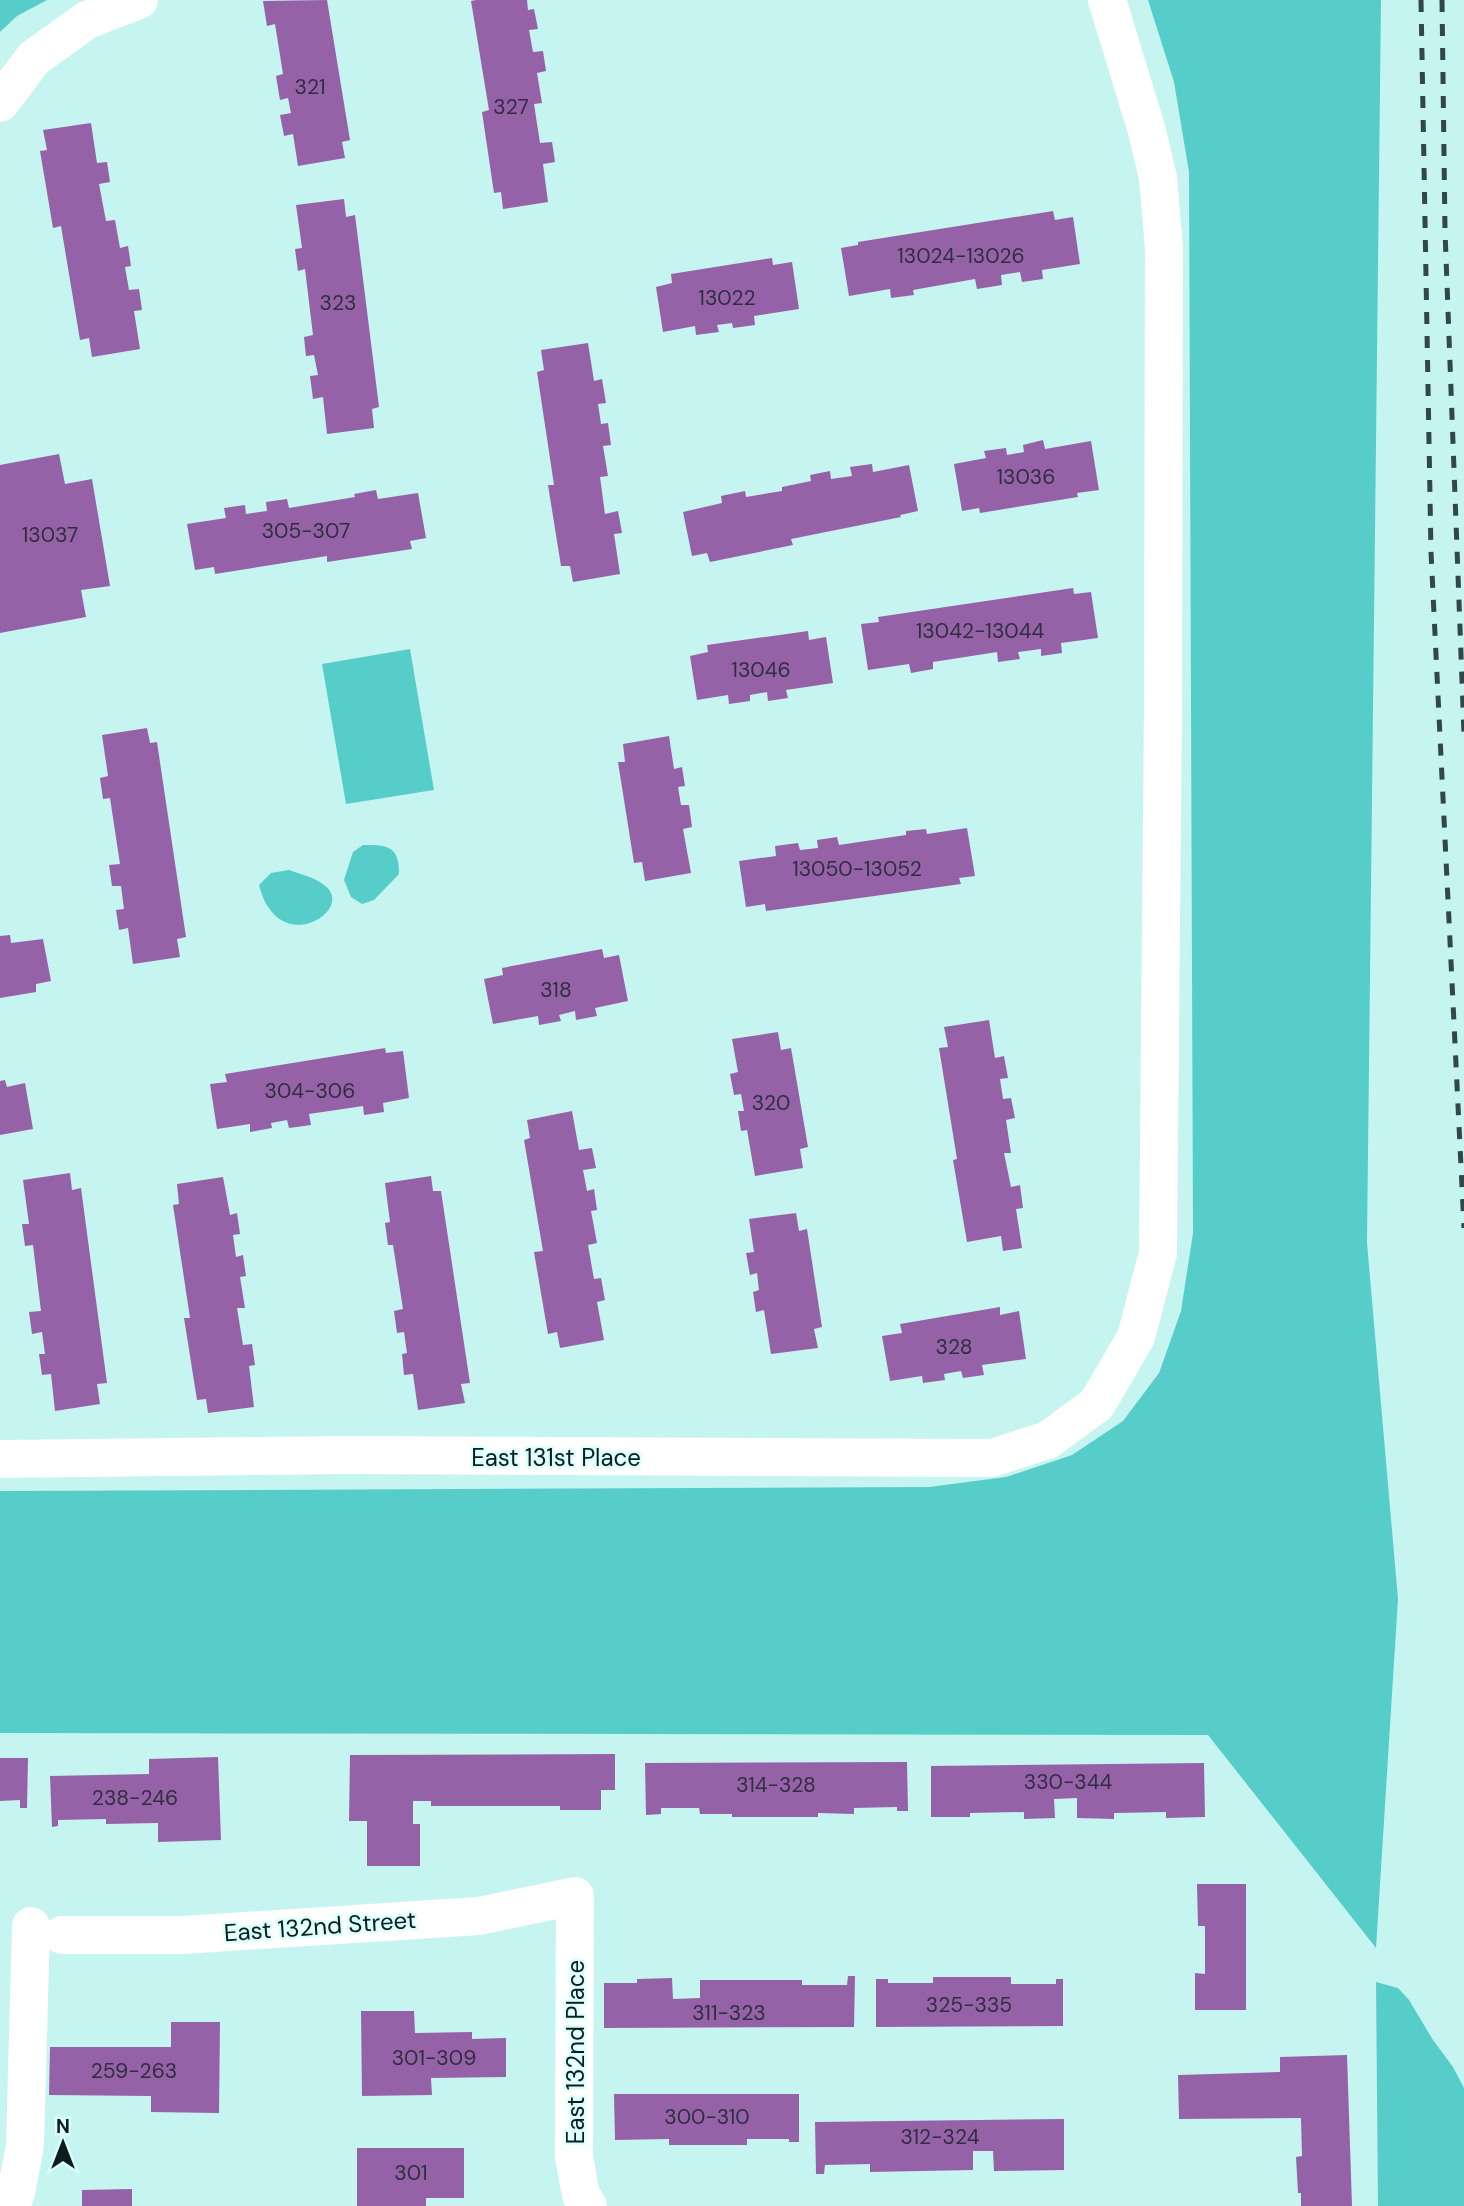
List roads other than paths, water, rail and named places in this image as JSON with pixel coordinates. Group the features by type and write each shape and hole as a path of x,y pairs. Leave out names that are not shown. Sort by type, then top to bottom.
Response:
{"street":[{"path":"0,103 34,58 87,20 139,0"},
{"name":"East 131st Place","path":"0,1459 349,1455 992,1458 1048,1440 1097,1404 1136,1337 1158,1253 1163,709 1164,248 1158,178 1147,131 1107,0"},
{"name":"East 132nd Street","path":"11,2206 16,2193 24,2145 47,1931 183,1935 479,1916 575,1896"},
{"name":"East 132nd Place","path":"575,1896 575,2157 581,2195 588,2206"}],"railway":[{"path":"1421,0 1431,552 1464,1228"},
{"path":"1442,0 1445,231 1464,734"}]}
